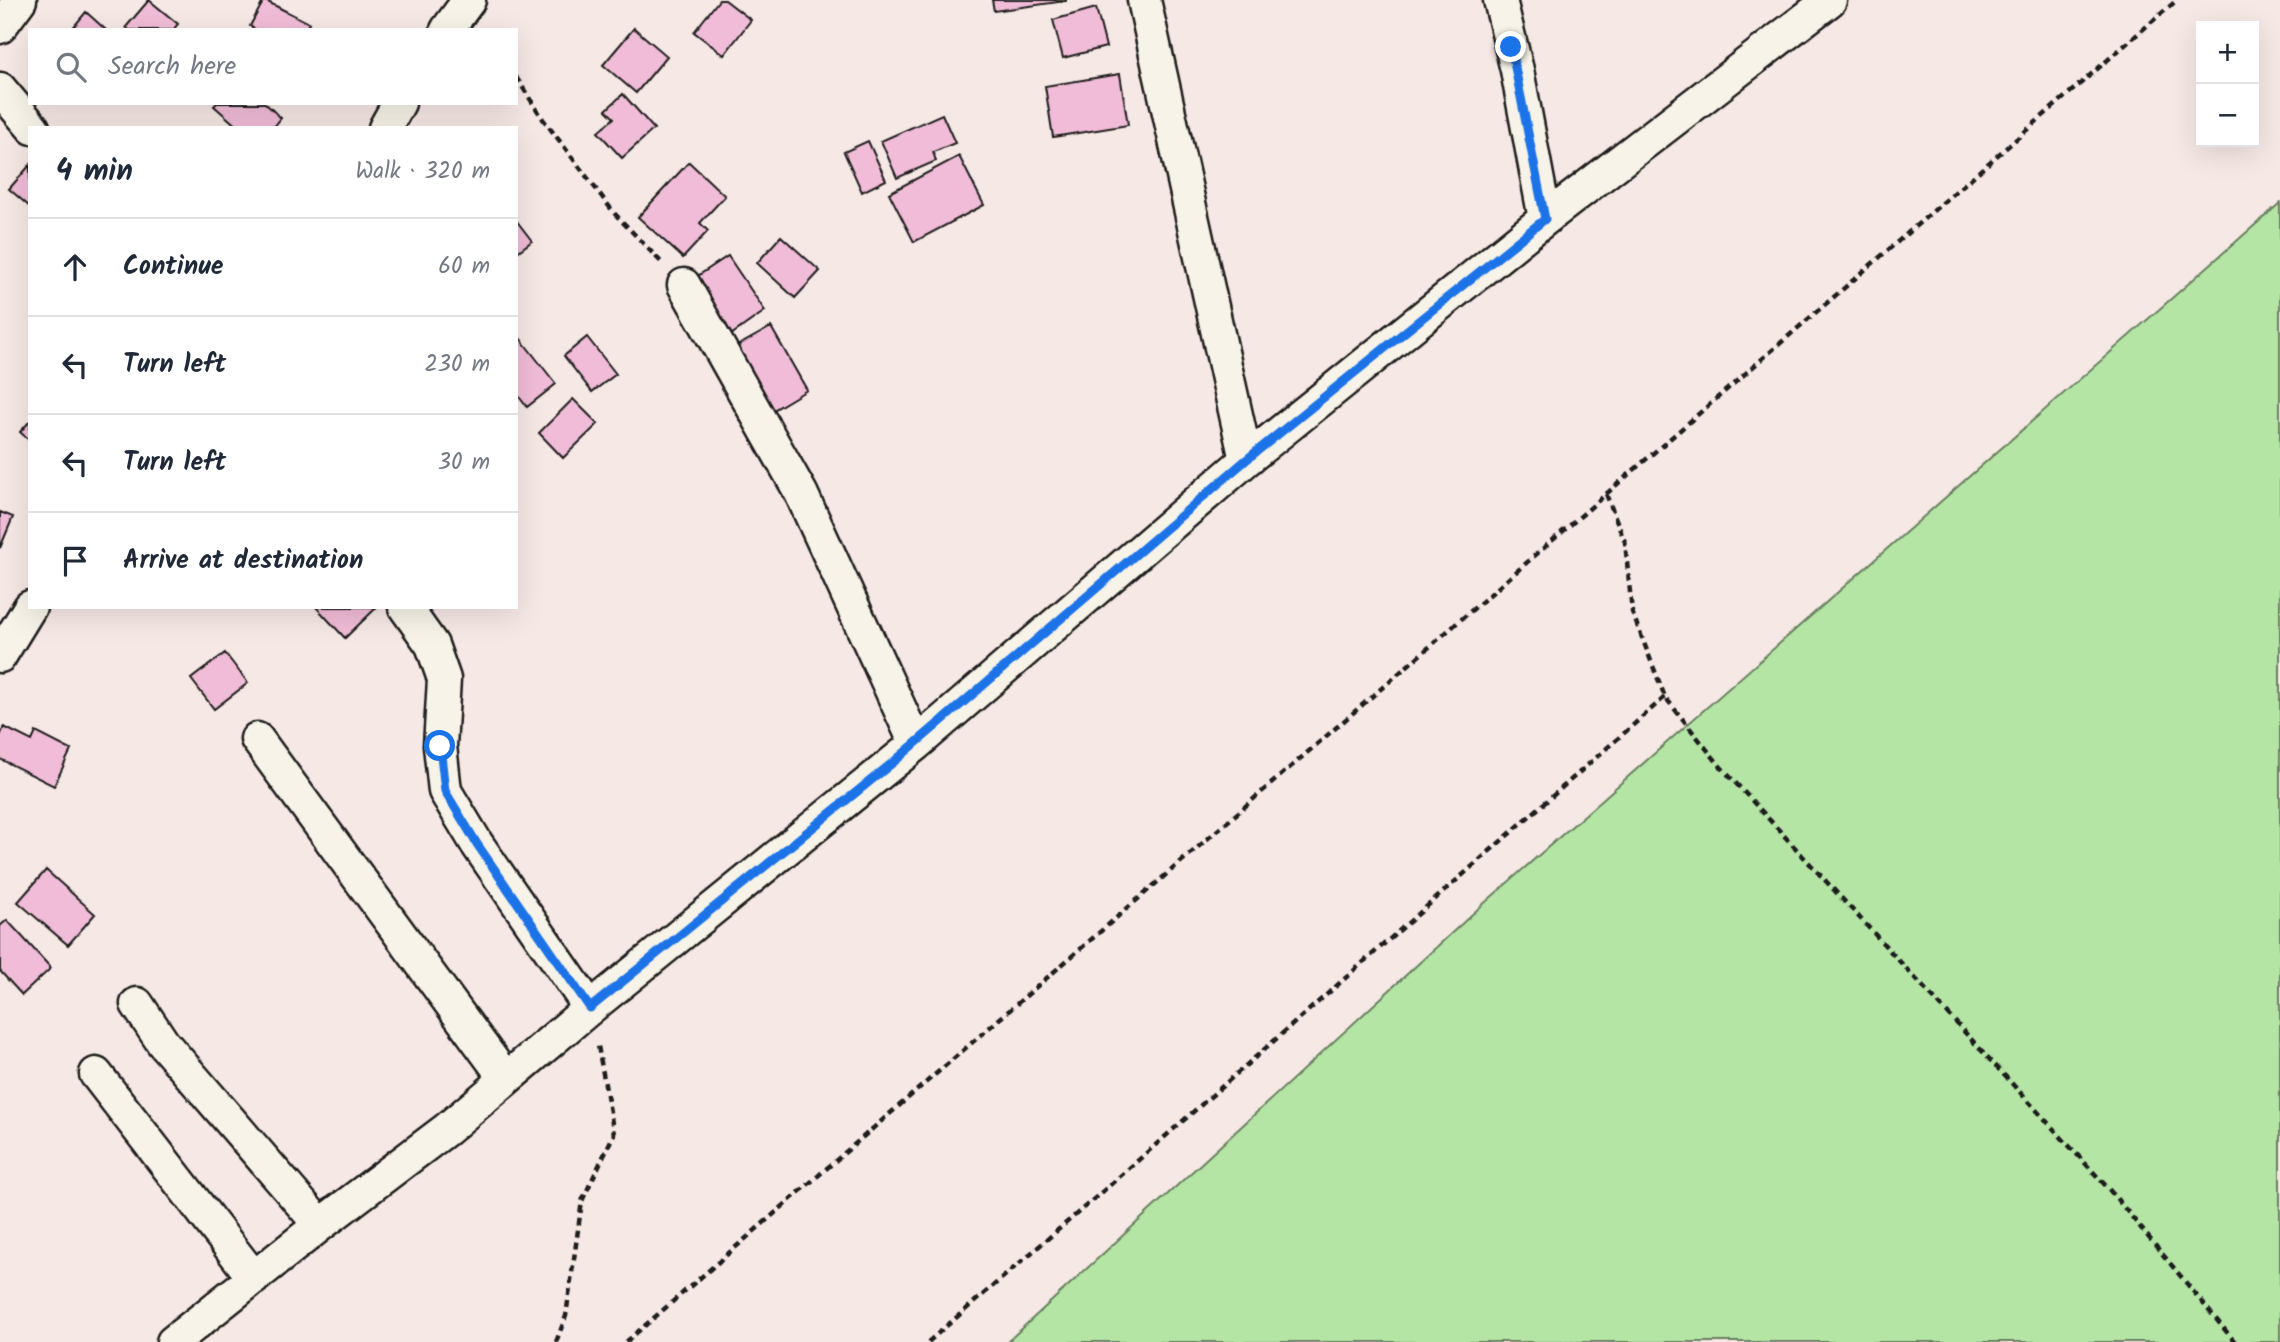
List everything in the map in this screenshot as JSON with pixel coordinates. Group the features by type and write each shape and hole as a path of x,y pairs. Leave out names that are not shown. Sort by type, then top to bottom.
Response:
{"street":[{"path":"0,27 20,0"},
{"path":"448,28 469,0"},
{"path":"1144,0 1246,460"},
{"path":"1500,0 1517,70 1545,219"},
{"path":"173,1342 320,1225 447,1129 590,1008 916,744 1246,460 1545,219 1830,0"},
{"path":"0,89 31,126"},
{"path":"386,126 398,105"},
{"path":"684,285 801,493 916,744"},
{"path":"0,656 29,609"},
{"path":"406,609 432,645 444,678 440,746 445,791 477,844 590,1008"},
{"path":"257,739 506,1079"},
{"path":"137,1004 163,1043 320,1225"},
{"path":"96,1074 254,1278"}],"path":[{"path":"626,1342 2177,0"},
{"path":"518,80 543,119 614,215 684,285"},
{"path":"1606,494 1625,542 1632,612 1665,697 1721,767 2107,1187 2235,1342"},
{"path":"928,1342 1665,697"},
{"path":"556,1342 566,1316 582,1201 614,1134 590,1008"}],"green space":[{"path":"2280,203 2280,1342 1007,1342 1480,907"}],"building":[{"path":"149,0 178,24 175,28 126,27"},
{"path":"264,0 309,23 306,28 250,26"},
{"path":"719,0 725,0 751,20 724,55 694,32"},
{"path":"992,0 1066,0 1066,1 994,11"},
{"path":"1096,8 1106,47 1063,58 1053,20"},
{"path":"86,12 104,28 73,28"},
{"path":"634,28 667,56 636,93 603,65"},
{"path":"1120,74 1128,125 1053,137 1045,86"},
{"path":"623,94 654,129 622,158 598,132 614,118 606,110"},
{"path":"267,105 281,118 275,126 237,126 214,106"},
{"path":"942,114 955,143 933,152 936,161 897,178 881,141"},
{"path":"868,141 886,180 862,192 844,152"},
{"path":"959,156 984,205 914,242 889,193"},
{"path":"689,162 725,196 700,223 708,231 683,258 638,217"},
{"path":"28,167 28,205 9,189"},
{"path":"518,223 532,241 518,252"},
{"path":"781,236 820,271 795,298 757,263"},
{"path":"728,256 765,311 728,337 690,281"},
{"path":"771,327 807,390 770,412 734,348"},
{"path":"518,336 556,384 527,407 518,396"},
{"path":"587,337 616,374 592,392 564,356"},
{"path":"573,399 598,424 563,458 539,433"},
{"path":"28,423 28,439 20,432"},
{"path":"0,512 13,517 0,548"},
{"path":"318,609 375,609 345,638"},
{"path":"225,653 248,683 214,709 191,679"},
{"path":"4,727 32,741 36,732 71,750 54,786 0,759 0,736"},
{"path":"46,870 95,914 68,945 18,902"},
{"path":"7,920 51,968 22,995 0,971 0,926"}],"route":[{"path":"440,746 445,791 477,844 590,1008 916,744 1246,460 1545,219 1511,47"}]}
